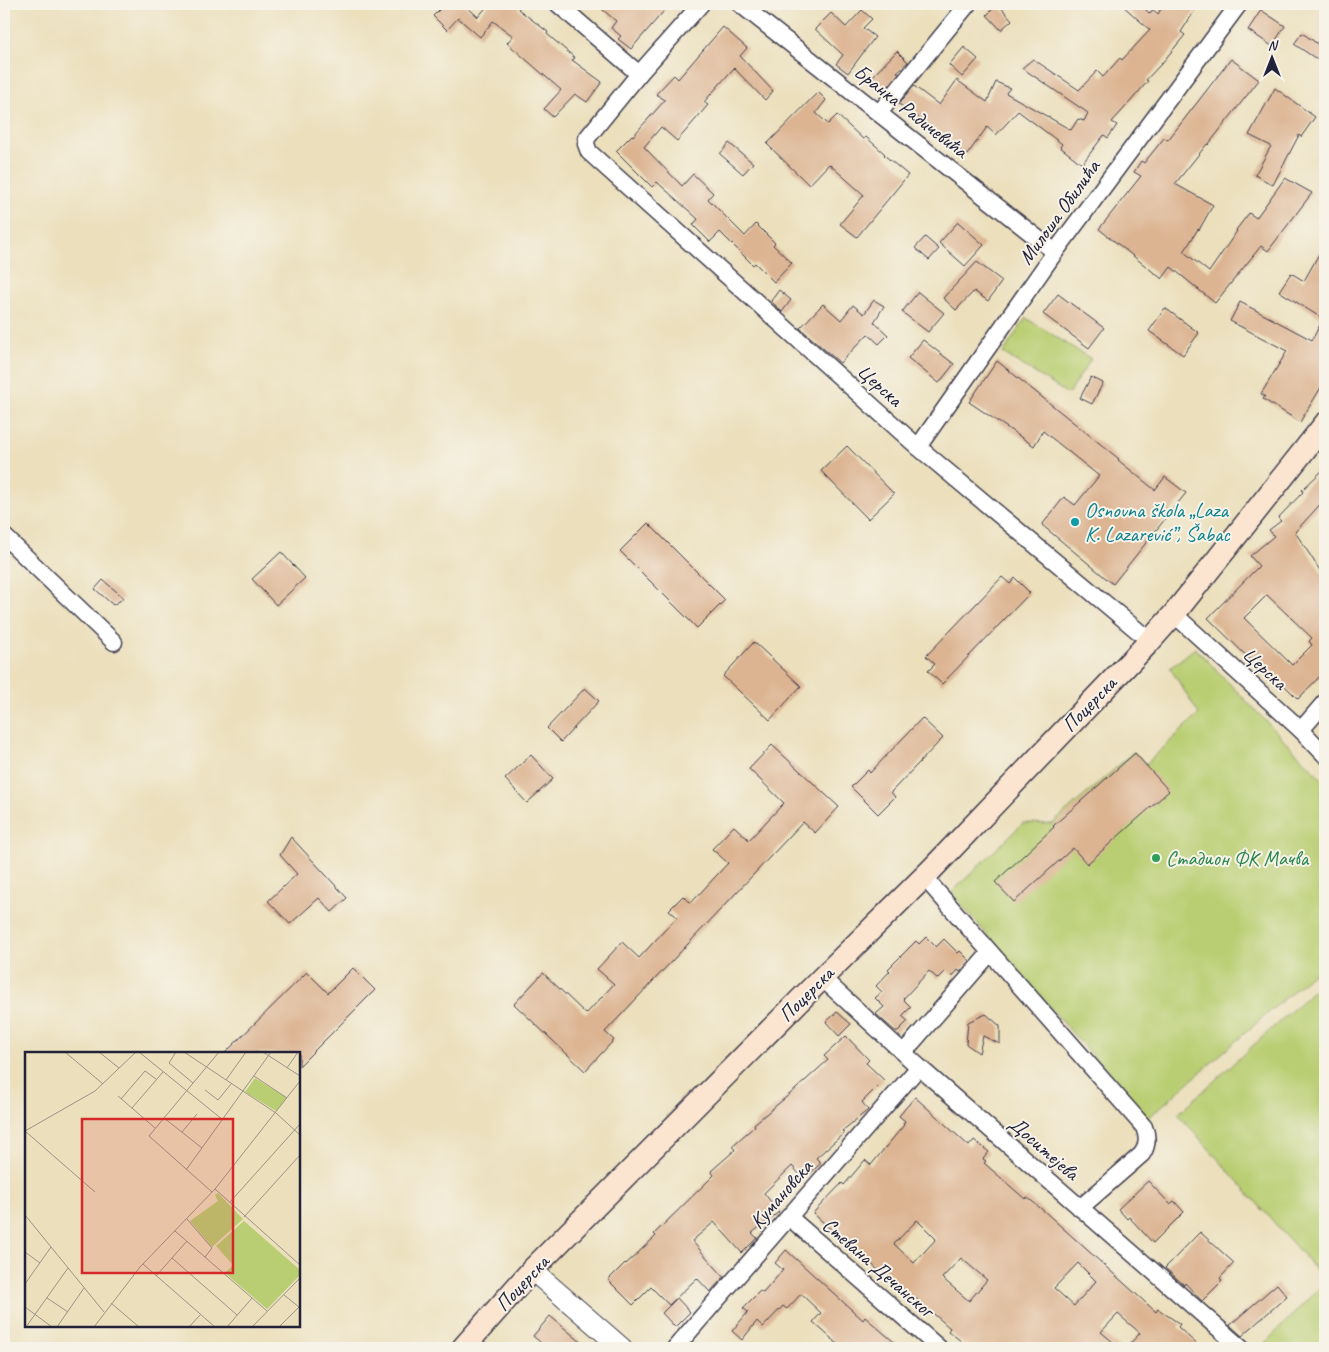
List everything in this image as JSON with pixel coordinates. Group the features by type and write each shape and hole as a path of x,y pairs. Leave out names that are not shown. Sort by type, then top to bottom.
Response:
{"main road":[{"name":"Поцерска","path":"463,1348 532,1270 924,878 1150,640 1174,614 1325,424"}],"street":[{"path":"558,4 639,74 701,4"},
{"name":"Бранка Радичевића","path":"740,4 1055,252"},
{"path":"879,113 968,4"},
{"name":"Милоша Обилића","path":"918,448 1055,252 1237,4"},
{"name":"Церска","path":"639,74 587,138 586,144 589,152 918,448 1150,640"},
{"path":"4,536 114,642"},
{"name":"Церска","path":"1174,614 1301,730 1325,755"},
{"path":"1301,730 1325,702"},
{"path":"924,878 1137,1120 1147,1134 1147,1145 1142,1154 1080,1208"},
{"path":"903,1053 990,953"},
{"name":"Доситејева","path":"822,978 903,1053 1240,1348"},
{"name":"Кумановска","path":"675,1348 919,1067"},
{"name":"Стевана Дечанског","path":"789,1217 939,1348"},
{"path":"532,1270 622,1348"}],"green space":[{"path":"1026,318 1091,359 1068,394 1003,353"},
{"name":"Стадион ФК Мачва","path":"1195,648 1325,782 1325,963 1147,1119 951,893 1023,823 1052,824 1134,752 1146,764 1199,714 1170,668"},
{"path":"1325,980 1325,1280 1178,1114"},
{"path":"1325,1282 1325,1348 1260,1348"}],"building":[{"path":"445,4 464,4 478,17 489,4 523,4 518,9 548,32 547,34 575,58 572,60 602,82 587,102 575,94 553,117 544,109 561,90 507,43 513,36 493,21 480,37 458,18 447,30 433,16"},
{"path":"596,4 670,4 631,49 618,39 621,36 611,28 616,21"},
{"path":"998,4 1012,20 1001,30 987,15"},
{"path":"1121,4 1140,4 1150,14 1153,10 1158,14 1164,4 1199,4 1181,32 1185,35 1112,122 1117,125 1108,138 1104,135 1082,164 1060,147 1062,144 1018,111 996,135 987,127 967,155 899,104 914,86 939,105 957,80 987,102 996,82 1010,88 1006,93 1071,130 1078,119 1084,121 1088,113 1022,68 1033,59 1079,90 1097,71 1103,77 1150,30"},
{"path":"862,10 872,19 863,28 875,37 848,73 836,64 843,55 815,29 831,13 846,27"},
{"path":"1261,10 1285,26 1272,46 1248,30"},
{"path":"723,27 747,48 740,56 773,91 765,100 734,68 704,102 708,105 677,141 661,127 644,147 682,186 693,174 713,193 708,199 745,236 756,224 775,243 773,245 792,263 774,282 755,263 753,265 720,232 710,242 693,225 698,219 657,182 652,187 616,151 633,136 665,100 656,94 674,75 678,79"},
{"path":"1302,33 1325,49 1325,56 1321,62 1294,44"},
{"path":"964,47 978,59 962,77 949,65"},
{"path":"897,51 908,62 897,72 899,73 884,92 870,79"},
{"path":"1231,59 1259,80 1175,184 1213,205 1184,252 1209,272 1249,213 1256,218 1285,178 1312,193 1268,251 1261,246 1215,303 1171,267 1162,279 1099,229 1141,176 1134,172 1141,161 1144,163 1164,138 1168,140"},
{"path":"1275,88 1315,117 1301,137 1299,135 1273,185 1255,175 1271,146 1249,135"},
{"path":"818,92 826,100 816,113 828,124 837,115 863,139 866,137 908,175 857,237 840,224 864,195 829,164 809,185 767,144"},
{"path":"729,143 753,163 743,174 720,154"},
{"path":"958,222 984,245 965,266 939,243"},
{"path":"925,237 939,249 929,260 915,248"},
{"path":"1325,243 1325,381 1300,422 1263,399 1265,396 1261,394 1287,351 1230,321 1240,302 1312,340 1323,319 1279,291 1291,273 1304,281"},
{"path":"977,262 1002,281 988,301 974,291 956,310 943,298"},
{"path":"779,290 791,300 782,312 771,301"},
{"path":"918,292 944,313 928,332 902,312"},
{"path":"1058,294 1104,328 1089,348 1043,314"},
{"path":"874,300 884,306 874,322 888,335 879,344 868,334 840,363 800,328 823,304 841,320 853,305 864,314"},
{"path":"1165,308 1199,333 1183,355 1149,331"},
{"path":"923,340 954,364 939,383 908,358"},
{"path":"997,361 1155,490 1165,477 1186,493 1113,584 1042,525 1064,497 1075,505 1099,476 1043,431 1034,446 969,402"},
{"path":"1091,377 1103,383 1092,404 1080,398"},
{"path":"847,446 894,494 868,519 821,471"},
{"path":"1325,468 1325,499 1295,532 1325,578 1325,671 1298,699 1281,682 1277,686 1208,618 1259,566 1250,556 1274,536 1269,530 1281,521 1278,518 1303,492 1302,490","holes":["1267,595 1312,638 1309,641 1312,645 1292,665 1244,618"]},
{"path":"648,523 725,600 697,628 620,551"},
{"path":"281,552 305,578 276,605 252,579"},
{"path":"1002,577 1010,584 1015,578 1030,593 942,684 928,671 935,664 926,656"},
{"path":"103,580 124,598 113,605 95,589"},
{"path":"754,642 801,686 770,720 723,676"},
{"path":"585,688 599,701 561,742 547,728"},
{"path":"922,718 943,738 891,792 895,797 878,814 851,787 868,770 870,773"},
{"path":"772,745 839,807 815,833 803,822 605,1032 614,1040 585,1071 514,1004 543,973 586,1014 614,984 597,969 622,942 639,958 677,917 669,910 683,896 691,903 728,863 712,849 734,826 749,840 784,803 749,769"},
{"path":"1135,753 1169,791 1087,864 1073,848 1014,902 995,882 1053,826"},
{"path":"531,755 553,779 527,803 505,779"},
{"path":"291,837 347,898 332,912 319,898 290,924 268,901 297,874 280,855"},
{"path":"926,937 936,947 944,939 958,953 960,951 970,961 960,972 958,970 953,976 947,970 938,979 929,971 903,999 911,1007 902,1016 908,1021 898,1031 895,1031 876,1014 884,1007 875,998 882,992 876,986 890,971 888,969 916,941 919,944"},
{"path":"353,968 375,990 300,1065 300,1052 226,1052 307,972 328,993"},
{"path":"837,1012 851,1024 839,1036 826,1022"},
{"path":"986,1014 1000,1026 1000,1044 983,1036 979,1053 966,1044 968,1022"},
{"path":"846,1036 869,1060 866,1063 884,1080 862,1102 868,1110 842,1131 844,1133 816,1158 821,1163 804,1179 792,1166 764,1193 779,1212 752,1233 757,1238 742,1253 714,1222 692,1241 724,1277 710,1292 697,1278 669,1305 651,1287 633,1305 608,1280 656,1236 654,1234 714,1175 711,1171 735,1150 732,1146 755,1126 754,1124 828,1060 824,1056"},
{"path":"915,1097 969,1146 974,1140 989,1152 983,1159 986,1161 984,1163 1025,1199 1027,1197 1045,1212 1156,1312 1158,1309 1180,1324 1178,1327 1201,1348 1126,1348 1140,1333 1118,1314 1101,1332 1120,1348 970,1348 948,1331 950,1328 912,1295 888,1275 886,1278 855,1248 839,1237 813,1213 842,1183 844,1185 865,1160 871,1165 904,1125 905,1121 899,1116","holes":["917,1220 936,1239 914,1263 894,1244","961,1258 987,1280 969,1301 942,1278","1078,1263 1096,1281 1074,1306 1054,1288"]},
{"path":"1148,1181 1170,1204 1174,1201 1184,1212 1153,1243 1129,1217 1127,1219 1118,1209"},
{"path":"1200,1232 1234,1263 1220,1278 1222,1281 1202,1301 1185,1283 1184,1285 1165,1268"},
{"path":"786,1250 863,1320 865,1317 901,1348 842,1348 813,1322 821,1313 801,1294 787,1309 783,1306 763,1327 757,1321 742,1340 732,1331 748,1312 743,1308 760,1291 763,1293 783,1270 775,1263"},
{"path":"1277,1284 1287,1296 1242,1336 1230,1325"},
{"path":"677,1298 690,1312 675,1327 662,1313"},
{"path":"550,1316 588,1348 547,1348 533,1336"}],"place":[{"name":"Osnovna škola „Laza K. Lazarević”, Šabac","path":"1075,522"},
{"name":"Стадион ФК Мачва","path":"1156,858"}]}
